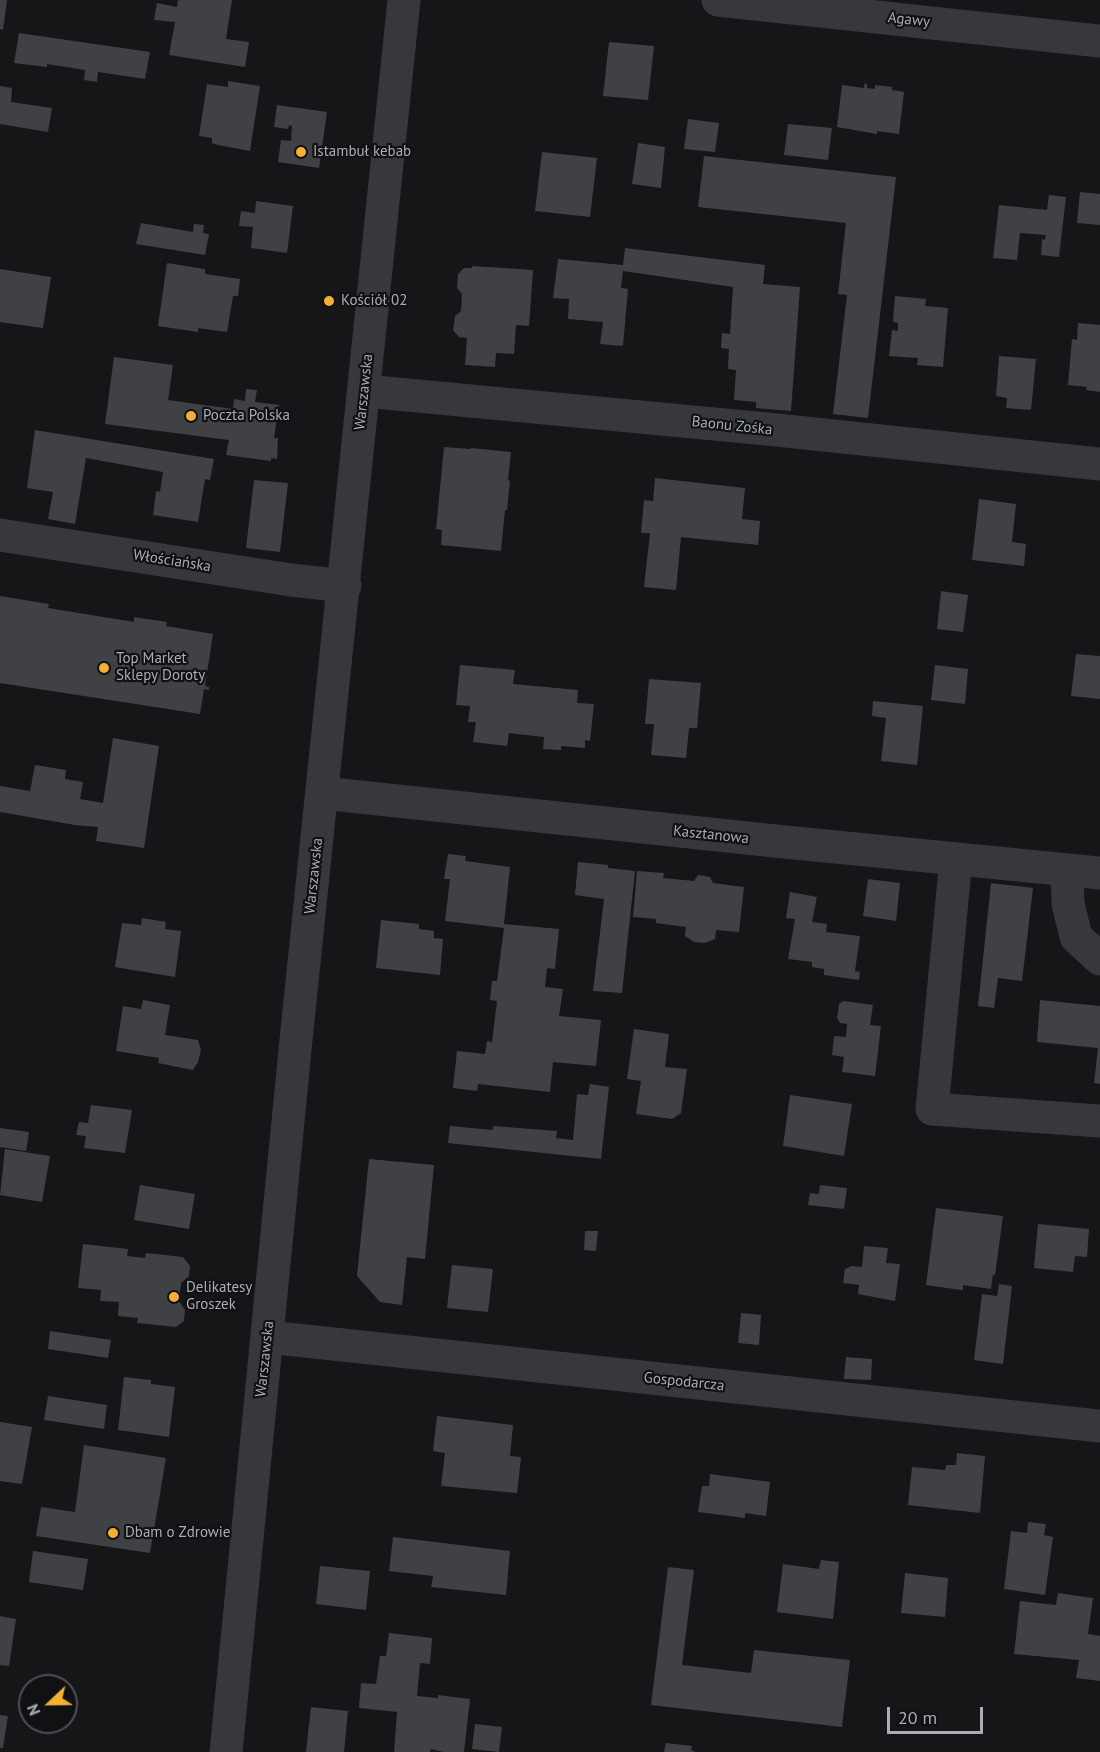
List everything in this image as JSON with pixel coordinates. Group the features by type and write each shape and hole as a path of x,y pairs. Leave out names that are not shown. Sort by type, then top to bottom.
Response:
{"street":[{"name":"Warszawska","path":"226,1752 404,0"},
{"name":"Agawy","path":"718,0 1100,41"},
{"name":"Baonu Zośka","path":"364,391 1100,464"},
{"name":"Włościańska","path":"0,535 345,586"},
{"name":"Kasztanowa","path":"322,793 775,842 1100,873"},
{"path":"956,859 933,1109 1100,1120"},
{"path":"1067,870 1068,903 1076,937 1100,959"},
{"name":"Gospodarcza","path":"268,1337 1100,1425"}],"building":[{"path":"0,0 7,0 3,30 0,29"},
{"path":"178,0 232,0 226,39 249,42 245,67 169,55 175,22 154,20 157,3 177,7"},
{"path":"19,33 150,52 145,79 98,72 97,82 84,80 85,70 47,64 47,67 14,63"},
{"path":"609,42 654,46 648,100 603,96"},
{"path":"228,81 260,86 250,151 218,145 212,143 212,138 199,136 207,84 228,87"},
{"path":"865,83 867,88 875,89 875,85 892,87 892,90 904,92 899,134 877,131 877,134 837,127 842,85 864,88"},
{"path":"0,86 12,88 11,102 52,108 48,132 0,124"},
{"path":"277,105 327,112 319,168 278,162 281,140 291,141 292,126 289,125 288,129 274,127"},
{"path":"688,119 719,123 715,152 684,149"},
{"path":"788,124 832,128 828,160 784,155"},
{"path":"638,143 665,147 661,188 632,184"},
{"path":"542,152 597,158 590,217 535,211"},
{"path":"704,156 896,177 868,418 833,414 847,295 838,294 846,223 698,207"},
{"path":"1080,192 1100,194 1100,225 1077,223"},
{"path":"1049,195 1066,197 1059,257 1041,255 1042,239 1045,240 1046,235 1020,233 1017,260 993,258 999,205 1047,210"},
{"path":"256,201 293,206 287,253 251,248 253,227 239,226 241,211 255,213"},
{"path":"141,223 193,232 194,224 204,225 203,233 209,234 205,255 136,244"},
{"path":"625,248 765,265 763,284 800,287 791,411 756,408 756,402 734,400 736,370 728,369 729,349 721,348 722,333 730,334 733,287 623,271 621,288 628,289 623,346 600,344 603,322 568,319 569,299 553,298 558,259 623,265"},
{"path":"167,263 205,269 205,274 240,279 238,296 233,296 227,332 198,328 198,332 158,326"},
{"path":"472,266 533,270 529,326 516,325 514,354 496,353 495,367 465,365 467,338 459,337 453,330 455,316 461,311 462,294 457,288 458,274 464,268 472,268"},
{"path":"0,269 51,277 43,328 0,322"},
{"path":"895,296 926,299 925,306 948,308 943,367 917,365 918,358 889,356 892,330 898,331 898,323 893,322"},
{"path":"1078,323 1100,325 1100,392 1086,390 1087,387 1068,385 1072,339 1077,340"},
{"path":"999,356 1036,359 1031,410 1006,408 1007,398 996,396"},
{"name":"Poczta Polska","path":"114,357 173,365 168,400 233,409 234,399 245,401 246,389 257,390 255,402 279,405 274,438 278,438 277,459 271,458 271,461 226,455 229,440 105,424"},
{"path":"35,430 214,459 210,480 205,479 198,522 153,515 156,491 160,492 163,472 86,458 75,524 48,519 53,492 27,488"},
{"path":"444,447 511,452 508,480 510,481 501,551 441,545 442,530 436,529"},
{"path":"655,478 745,488 742,519 760,521 758,545 681,537 676,590 644,587 650,533 641,533 644,500 653,501"},
{"path":"254,480 288,483 280,552 246,548"},
{"path":"979,499 1016,504 1012,542 1026,544 1024,566 972,560"},
{"path":"941,591 968,595 963,632 937,629"},
{"name":"Top Market Sklepy Doroty","path":"0,596 49,604 48,608 134,622 134,617 167,622 166,626 213,634 205,686 209,687 209,690 204,689 200,714 0,683"},
{"path":"1076,654 1100,656 1100,699 1071,696"},
{"path":"460,665 515,670 513,684 578,690 577,703 594,704 590,741 585,740 585,748 561,746 561,750 543,749 544,737 509,733 507,746 473,742 476,722 468,722 470,706 456,705"},
{"path":"935,665 968,669 965,704 931,700"},
{"path":"649,679 701,683 697,728 689,728 686,758 651,755 654,724 645,724"},
{"path":"873,701 923,706 917,765 881,761 886,718 872,716"},
{"path":"113,738 159,746 144,848 96,841 98,827 0,812 0,786 30,791 35,765 66,770 65,779 83,782 80,799 103,803"},
{"path":"448,854 466,856 465,861 510,867 504,924 559,929 555,969 547,968 545,987 563,989 559,1016 601,1020 596,1066 553,1062 550,1092 478,1084 477,1091 453,1088 457,1051 485,1054 487,1041 492,1042 497,1001 490,1000 492,981 497,981 504,928 445,921 450,879 444,879"},
{"path":"578,862 635,871 622,993 593,991 604,899 575,895"},
{"path":"637,871 664,873 663,878 694,881 698,875 710,877 713,883 744,887 739,932 716,930 715,939 705,943 694,942 685,936 686,927 656,923 656,919 633,917"},
{"path":"868,879 900,883 896,921 863,916"},
{"path":"991,883 1033,888 1022,981 998,978 994,1008 978,1006"},
{"path":"790,892 817,897 812,922 827,924 826,932 860,936 855,971 860,972 859,980 824,975 824,969 812,967 812,962 788,959 795,919 786,918"},
{"path":"142,918 166,922 165,929 181,931 175,977 115,967 122,923 141,925"},
{"path":"381,920 419,924 419,929 434,931 434,938 443,939 440,975 376,968"},
{"path":"143,1000 170,1005 165,1035 198,1040 201,1050 193,1070 158,1063 159,1058 116,1051 123,1006 141,1009"},
{"path":"1040,1000 1100,1006 1100,1084 1094,1083 1098,1048 1037,1042"},
{"path":"843,1001 873,1005 870,1025 881,1026 875,1076 842,1072 844,1057 832,1055 834,1036 846,1037 847,1024 840,1023 837,1018 839,1004"},
{"path":"634,1029 669,1034 665,1067 687,1069 681,1113 672,1119 636,1114 641,1081 627,1079"},
{"path":"590,1084 609,1087 601,1159 448,1143 450,1126 493,1130 493,1126 557,1131 556,1138 573,1140 577,1094 588,1095"},
{"path":"790,1095 852,1104 844,1156 783,1146"},
{"path":"91,1105 132,1110 125,1153 84,1148 86,1136 76,1135 79,1122 88,1123"},
{"path":"0,1128 29,1132 26,1151 0,1147"},
{"path":"5,1149 50,1156 42,1202 0,1195"},
{"path":"369,1159 434,1165 425,1259 407,1257 402,1305 380,1302 357,1276"},
{"path":"140,1185 195,1194 189,1229 134,1220"},
{"path":"820,1185 847,1188 844,1209 808,1205 810,1193 819,1194"},
{"path":"936,1208 1003,1216 991,1289 963,1285 963,1290 961,1290 926,1285"},
{"path":"1038,1224 1089,1229 1087,1257 1075,1256 1073,1272 1034,1268"},
{"path":"585,1231 598,1231 596,1251 584,1250"},
{"path":"83,1244 128,1249 127,1256 145,1258 146,1253 183,1257 190,1266 189,1276 181,1283 179,1301 185,1310 184,1321 176,1327 137,1323 138,1318 118,1316 119,1302 100,1301 101,1290 78,1288"},
{"path":"864,1246 888,1248 886,1263 900,1264 895,1301 858,1294 859,1285 843,1283 845,1269 852,1266 862,1267"},
{"path":"452,1265 493,1269 488,1312 447,1308"},
{"path":"999,1284 1012,1286 1003,1364 974,1360 982,1294 997,1296"},
{"path":"741,1313 761,1315 759,1345 738,1343"},
{"path":"50,1331 111,1340 108,1358 48,1349"},
{"path":"846,1357 872,1359 871,1380 844,1379"},
{"path":"124,1377 151,1380 151,1384 175,1387 169,1437 118,1430"},
{"path":"48,1396 107,1405 104,1429 44,1420"},
{"path":"437,1416 513,1425 510,1456 521,1457 517,1493 441,1486 445,1453 433,1451"},
{"path":"0,1422 32,1427 22,1484 0,1481"},
{"path":"84,1445 166,1458 150,1553 36,1536 41,1507 75,1512"},
{"path":"957,1453 985,1456 980,1513 908,1505 912,1467 945,1470 946,1465 956,1465"},
{"path":"710,1474 770,1482 766,1516 745,1513 745,1518 698,1512 702,1486 709,1486"},
{"path":"1028,1522 1046,1524 1044,1535 1053,1537 1045,1595 1004,1589 1011,1531 1027,1533"},
{"path":"393,1537 510,1551 506,1595 431,1587 433,1576 389,1571"},
{"path":"33,1551 88,1559 83,1590 29,1582"},
{"path":"821,1560 839,1562 833,1619 777,1612 783,1564 819,1569"},
{"path":"320,1566 370,1571 366,1610 316,1604"},
{"path":"668,1567 694,1570 682,1665 751,1673 754,1650 850,1660 842,1727 651,1705"},
{"path":"905,1573 948,1578 945,1617 901,1613"},
{"path":"1058,1593 1093,1598 1088,1634 1100,1636 1100,1681 1076,1678 1079,1660 1014,1654 1020,1601 1056,1605"},
{"path":"0,1616 16,1619 9,1666 0,1665"},
{"path":"389,1633 432,1638 430,1664 420,1663 417,1696 438,1698 438,1695 470,1699 464,1752 443,1752 431,1749 430,1752 394,1752 397,1712 359,1708 361,1683 376,1684 380,1656 386,1656"},
{"path":"311,1707 348,1711 344,1752 306,1752"},
{"path":"0,1715 8,1716 3,1748 0,1748"},
{"path":"475,1724 502,1727 499,1752 472,1749"},
{"path":"666,1743 692,1746 691,1750 696,1752 664,1752"}],"place":[{"name":"Istambuł kebab","path":"301,152"},
{"name":"Kościół 02","path":"329,301"},
{"name":"Poczta Polska","path":"191,416"},
{"name":"Top Market Sklepy Doroty","path":"104,668"},
{"name":"Delikatesy Groszek","path":"174,1297"},
{"name":"Dbam o Zdrowie","path":"113,1533"}]}
